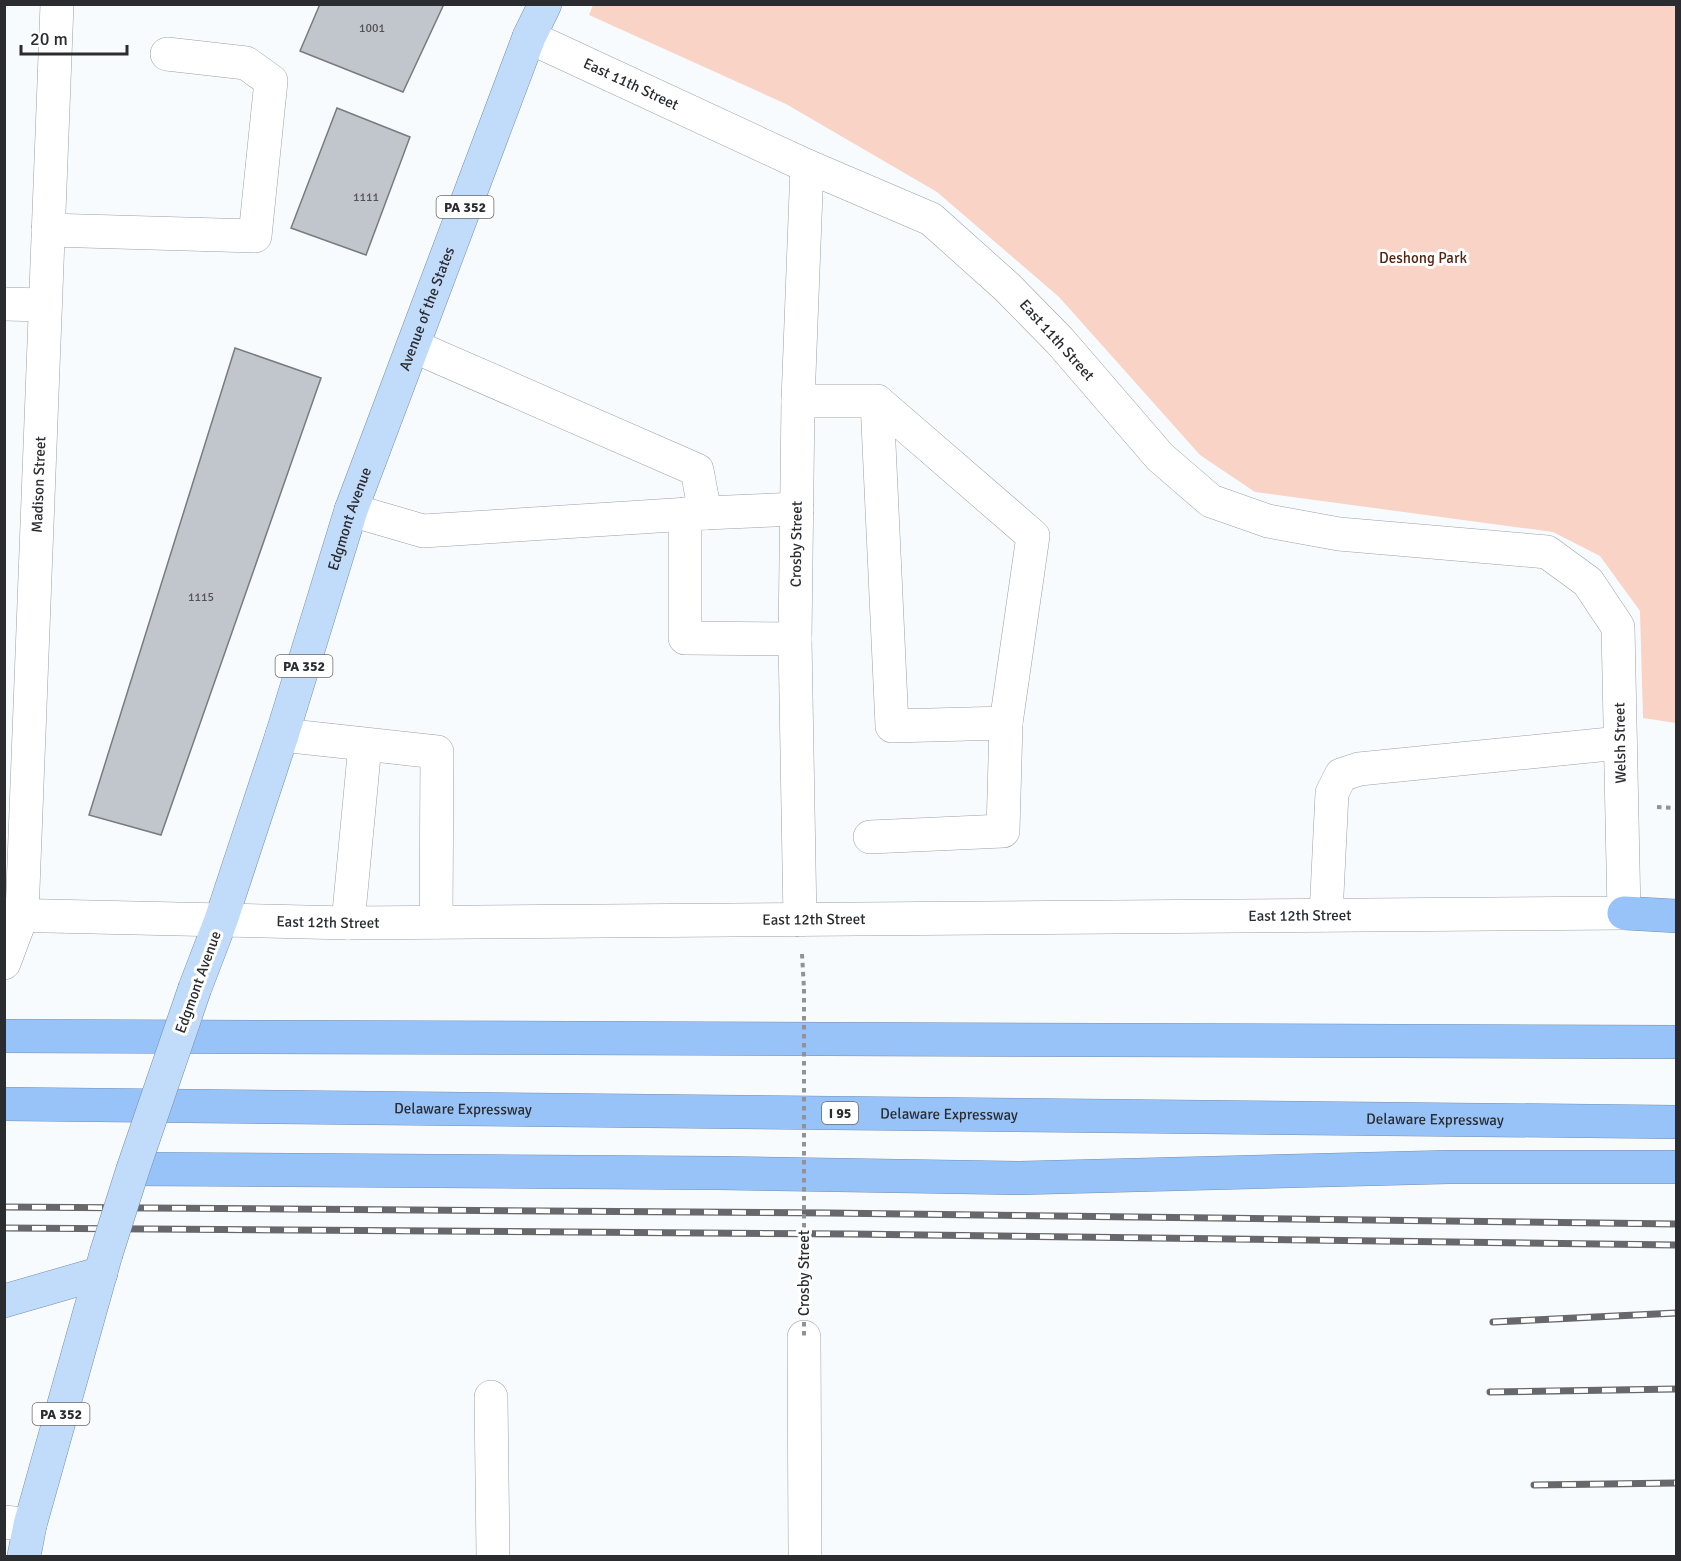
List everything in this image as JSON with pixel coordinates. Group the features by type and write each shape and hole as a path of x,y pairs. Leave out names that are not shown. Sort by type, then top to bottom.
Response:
{"highway":[{"path":"1623,913 1677,916"},
{"path":"4,1036 1677,1042"},
{"name":"Delaware Expressway","path":"4,1104 1677,1122"},
{"path":"133,1169 706,1173 1020,1178 1449,1167 1677,1167"}],"main road":[{"name":"Avenue of the States","path":"388,412 530,37 545,4"},
{"name":"Edgmont Avenue","path":"24,1557 17,1523 104,1264 133,1169 282,735 351,510 388,412"},
{"path":"4,1301 104,1264"}],"street":[{"name":"Madison Street","path":"4,963 13,915 45,305 57,4"},
{"name":"East 11th Street","path":"530,37 807,166 931,219 1008,287 1060,341 1160,457 1211,501 1268,521 1339,534 1547,552 1588,582"},
{"path":"48,230 255,236 271,81 246,63 166,54"},
{"name":"Crosby Street","path":"800,920 795,639 798,401 807,166"},
{"path":"4,304 45,305"},
{"path":"413,346 697,470 685,638 795,639"},
{"path":"798,401 877,401 1033,536 1006,723 1004,831 870,837"},
{"path":"877,401 892,726 1006,723"},
{"path":"351,510 423,531 797,508"},
{"name":"Welsh Street","path":"1588,582 1618,627 1623,913"},
{"path":"282,735 437,752 436,922"},
{"path":"1326,915 1332,793 1341,775 1359,769 1620,743"},
{"path":"348,923 365,745"},
{"name":"East 12th Street","path":"13,915 348,923 1623,913"},
{"name":"Crosby Street","path":"804,1337 805,1557"},
{"path":"491,1397 493,1557"}],"path":[{"name":"Crosby Street","path":"804,989 804,1337"}],"green space":[{"name":"Deshong Park","path":"593,5 1676,5 1676,723 1643,718 1640,611 1600,556 1553,532 1255,492 1200,455 1059,297 937,192 786,104 589,15"}],"building":[{"path":"320,4 444,4 403,92 300,51"},
{"path":"337,108 410,137 366,255 291,228"},
{"path":"235,348 321,378 161,835 89,815"}],"railway":[{"path":"4,1207 828,1213 1676,1224"},
{"path":"4,1228 850,1234 1676,1245"},
{"path":"1493,1322 1676,1313"},
{"path":"1490,1392 1676,1389"},
{"path":"1534,1485 1676,1483"}]}
